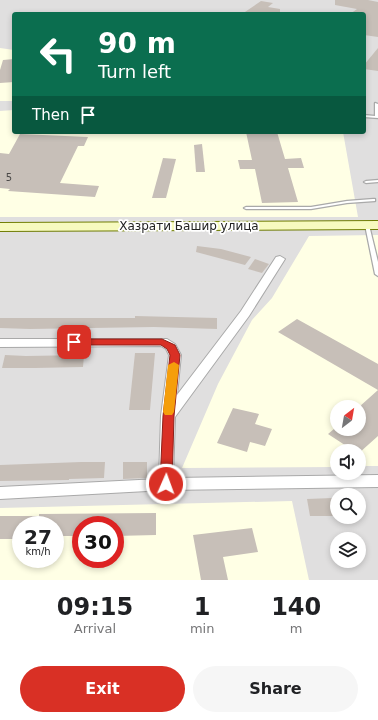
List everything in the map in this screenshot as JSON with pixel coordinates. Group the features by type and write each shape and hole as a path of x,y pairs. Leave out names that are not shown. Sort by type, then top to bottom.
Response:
{"street":[{"name":"Хазрати Башир улица","path":"0,227 372,225"},
{"path":"168,416 245,313 280,259"},
{"path":"0,343 162,342 171,347 175,355 168,416 166,484"},
{"path":"0,493 166,484 378,481"}],"lane":[{"path":"366,116 378,117 376,104"},
{"path":"366,182 378,181"},
{"path":"246,208 311,208 347,202 373,200"},
{"path":"372,225 378,274"}],"shaded area":[{"path":"0,0 378,0 378,580 0,580"},
{"path":"0,48 12,50 12,101 0,101"},
{"path":"12,110 12,134 343,134 358,217 0,217 0,111"},
{"path":"378,235 378,466 366,466 366,444 330,444 330,467 182,468 218,384 252,320 272,298 309,236"},
{"path":"292,501 309,580 0,580 0,508"}],"building":[{"path":"335,0 368,0 378,2 378,37 366,35 366,12 353,12 357,9 335,5"},
{"path":"261,1 273,3 268,7 280,9 280,12 245,12"},
{"path":"378,48 378,71 366,69 366,63"},
{"path":"12,59 12,82 0,83 0,70 3,60"},
{"path":"20,134 88,137 84,146 78,146 60,183 99,186 95,197 8,191 10,189 0,188 0,153 9,154"},
{"path":"246,134 278,134 285,159 301,158 304,168 288,168 298,202 262,203 255,169 240,169 238,160 252,160"},
{"path":"202,144 205,172 196,172 194,145"},
{"path":"163,158 176,159 166,198 152,198"},
{"path":"197,246 221,249 251,257 245,265 196,252"},
{"path":"255,259 269,264 262,273 248,269"},
{"path":"135,316 217,318 217,329 154,327 0,328 0,318 135,318"},
{"path":"297,319 378,364 378,390 278,332"},
{"path":"135,353 155,353 150,410 129,410"},
{"path":"5,355 84,355 83,367 2,368"},
{"path":"378,390 378,436 366,447 366,444 343,444 331,436 366,436 366,401"},
{"path":"233,408 259,414 255,424 272,429 265,446 250,442 247,452 217,443"},
{"path":"105,462 104,478 0,481 0,465"},
{"path":"123,462 147,462 147,478 123,479"},
{"path":"330,498 330,516 310,516 307,499"},
{"path":"156,513 156,535 124,536 124,516 72,516 72,536 64,536 64,516 39,516 39,514"},
{"path":"0,516 12,516 12,539 0,539"},
{"path":"252,528 258,552 223,557 228,580 201,580 193,535"}],"slow traffic":[{"path":"169,412 174,365"}],"route":[{"path":"74,342 162,342 171,347 175,355 168,416 166,484"}]}
